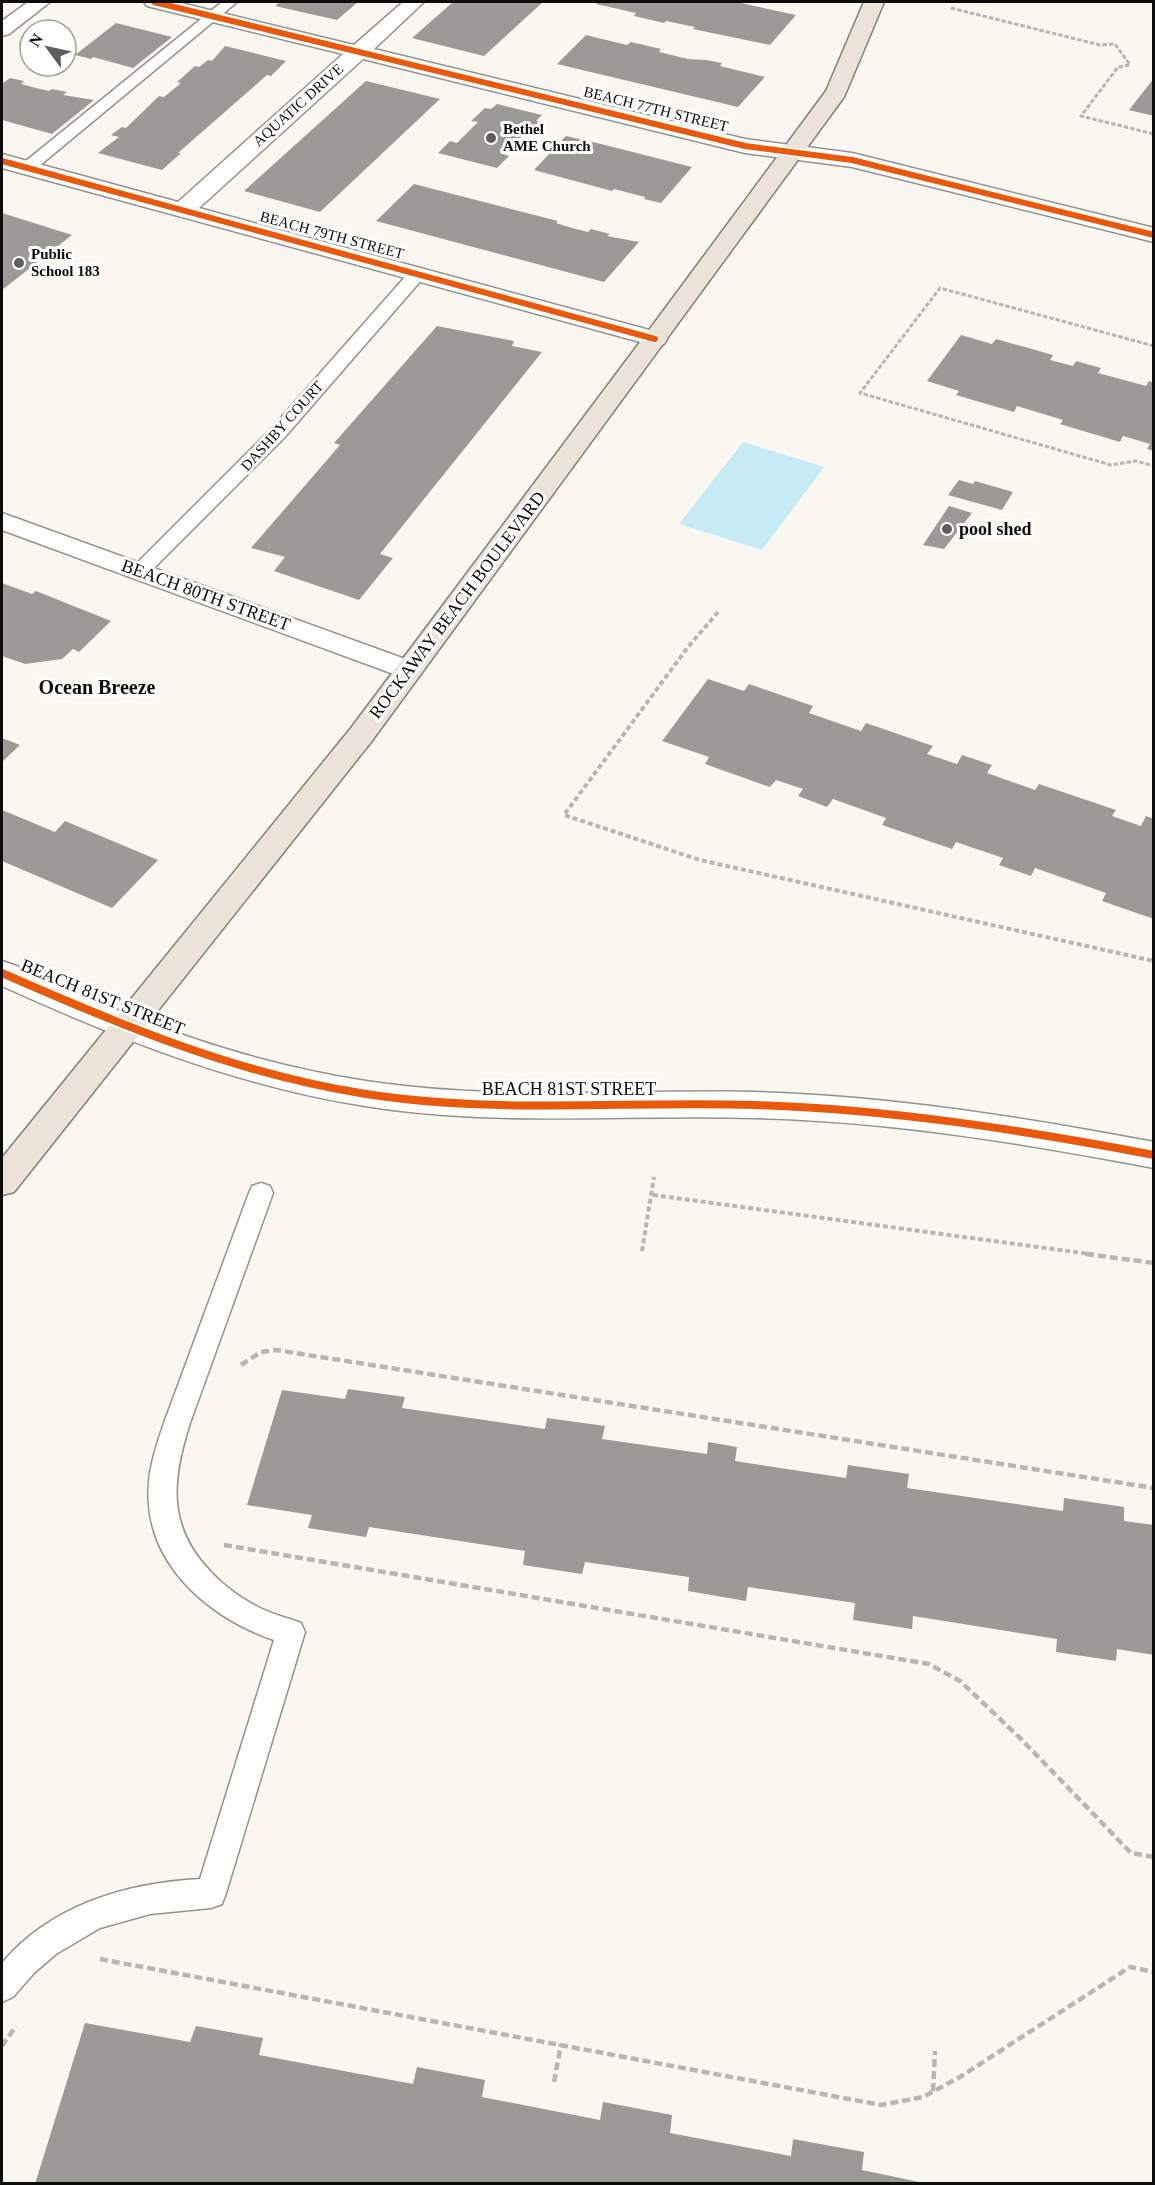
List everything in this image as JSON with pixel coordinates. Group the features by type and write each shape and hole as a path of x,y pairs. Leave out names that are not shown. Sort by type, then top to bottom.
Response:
{"main road":[{"name":"ROCKAWAY BEACH BOULEVARD","path":"2,1182 321,785 410,670 793,152 836,92 870,2"}],"street":[{"path":"2,30 40,2"},
{"name":"BEACH 77TH STREET","path":"154,2 745,146 882,166 1154,235"},
{"name":"AQUATIC DRIVE","path":"183,210 414,2"},
{"name":"BEACH 79TH STREET","path":"2,161 655,339"},
{"name":"BEACH 80TH STREET","path":"2,521 410,670"},
{"name":"BEACH 81ST STREET","path":"2,973 198,1053 283,1078 443,1103 500,1106 756,1105 865,1112 1037,1134 1154,1155"}],"lane":[{"path":"27,168 230,2"},
{"name":"DASHBY COURT","path":"140,571 277,434 418,273"},
{"path":"2,1986 25,1959 67,1926 117,1906 148,1897 211,1893 291,1632 240,1612 198,1578 179,1554 168,1534 162,1511 162,1487 175,1432 261,1193"}],"path":[{"path":"951,8 1100,45 1115,44 1130,65 1118,67 1081,116 1154,134"},
{"path":"1154,346 940,288 860,393 1111,465 1136,461 1154,466"},
{"path":"718,612 688,647 564,815 700,860 1154,960"},
{"path":"642,1251 654,1177"},
{"path":"653,1194 1154,1263"},
{"path":"236,1373 241,1364 261,1352 276,1350 1154,1488"},
{"path":"221,1544 929,1664 960,1681 1021,1739 1131,1853 1154,1857"},
{"path":"94,1958 881,2105 923,2097 933,2092 960,2077 1130,1967 1154,1972"},
{"path":"2,2046 21,2020"},
{"path":"554,2082 561,2044"},
{"path":"933,2092 935,2051"}],"water":[{"path":"743,442 824,467 762,550 679,524"}],"building":[{"path":"280,2 358,2 337,20 275,6"},
{"path":"453,2 543,2 484,56 412,38"},
{"path":"599,2 736,2 796,15 770,45 693,29 695,27 634,16 636,13 596,4"},
{"path":"116,23 172,37 133,68 93,57 91,59 78,56 78,53"},
{"path":"586,35 627,45 631,42 661,49 659,52 688,59 722,63 720,66 765,77 738,107 557,64"},
{"path":"225,46 286,61 178,153 181,153 162,170 98,153 119,137 111,135 122,127 126,128 159,96 164,97 181,83 177,82 195,66 199,67 208,60 212,61"},
{"path":"10,78 24,81 21,84 36,88 67,92 63,95 94,100 52,134 2,120 2,84"},
{"path":"1154,78 1154,116 1129,110"},
{"path":"366,81 440,99 320,212 244,191"},
{"name":"Bethel AME Church","path":"497,104 542,115 536,121 543,122 530,135 524,134 503,154 509,156 497,168 438,153 450,141 457,143 478,122 471,121 485,108 491,109"},
{"path":"566,136 692,167 661,203 534,170"},
{"path":"414,184 558,221 556,223 572,228 588,232 591,229 610,234 607,236 639,242 604,282 376,221"},
{"name":"Public School 183","path":"2,213 72,235 2,290"},
{"path":"437,326 514,341 512,346 542,352 380,554 393,558 359,600 274,571 285,557 251,548 340,445 334,443"},
{"path":"961,335 992,344 996,339 1053,355 1050,360 1073,366 1076,361 1101,368 1098,373 1146,386 1149,381 1154,383 1154,451 1147,449 1150,444 1123,436 1120,442 1060,424 1063,420 1017,406 1014,412 956,395 959,391 927,381"},
{"path":"959,480 973,484 975,481 1013,492 1002,510 948,495"},
{"name":"pool shed","path":"949,506 972,513 944,549 923,545"},
{"path":"2,583 32,594 36,591 111,621 79,652 73,649 62,659 25,664 2,656"},
{"path":"708,679 744,691 749,684 813,706 809,713 861,731 866,723 933,746 927,754 957,764 962,755 992,765 987,773 1035,790 1039,784 1116,810 1112,816 1141,826 1146,816 1154,819 1154,919 1102,901 1106,893 1035,868 1031,876 999,865 1003,858 956,842 952,849 882,825 886,818 833,799 827,807 798,796 803,789 776,780 770,787 705,764 709,757 662,741"},
{"path":"2,738 20,745 2,762"},
{"path":"2,810 55,832 65,821 158,860 112,908 2,861"},
{"path":"348,1389 405,1397 402,1408 545,1429 547,1418 605,1426 602,1439 707,1454 708,1442 737,1447 735,1461 846,1478 848,1465 909,1474 907,1488 1063,1511 1064,1498 1124,1507 1124,1521 1154,1525 1154,1655 1117,1649 1116,1661 1056,1652 1057,1639 913,1616 912,1629 853,1620 855,1603 748,1587 746,1601 688,1591 689,1577 585,1562 582,1574 523,1565 525,1551 369,1527 366,1537 308,1528 312,1515 247,1505 282,1390 345,1399"},
{"path":"85,2023 190,2042 196,2026 263,2038 259,2055 413,2084 417,2067 485,2080 482,2097 600,2120 603,2102 672,2115 670,2133 791,2156 793,2139 864,2152 862,2170 929,2184 35,2184"}],"cycle path":[{"path":"154,2 745,146 852,160 1154,235"},
{"path":"2,161 655,339"},
{"path":"2,973 176,1046 248,1069 364,1094 474,1105 805,1107 955,1122 1154,1155"}],"place":[{"name":"Bethel AME Church","path":"491,138"},
{"name":"Public School 183","path":"19,263"},
{"name":"pool shed","path":"947,529"}],"district":[{"name":"Ocean Breeze","path":"97,687"}]}
